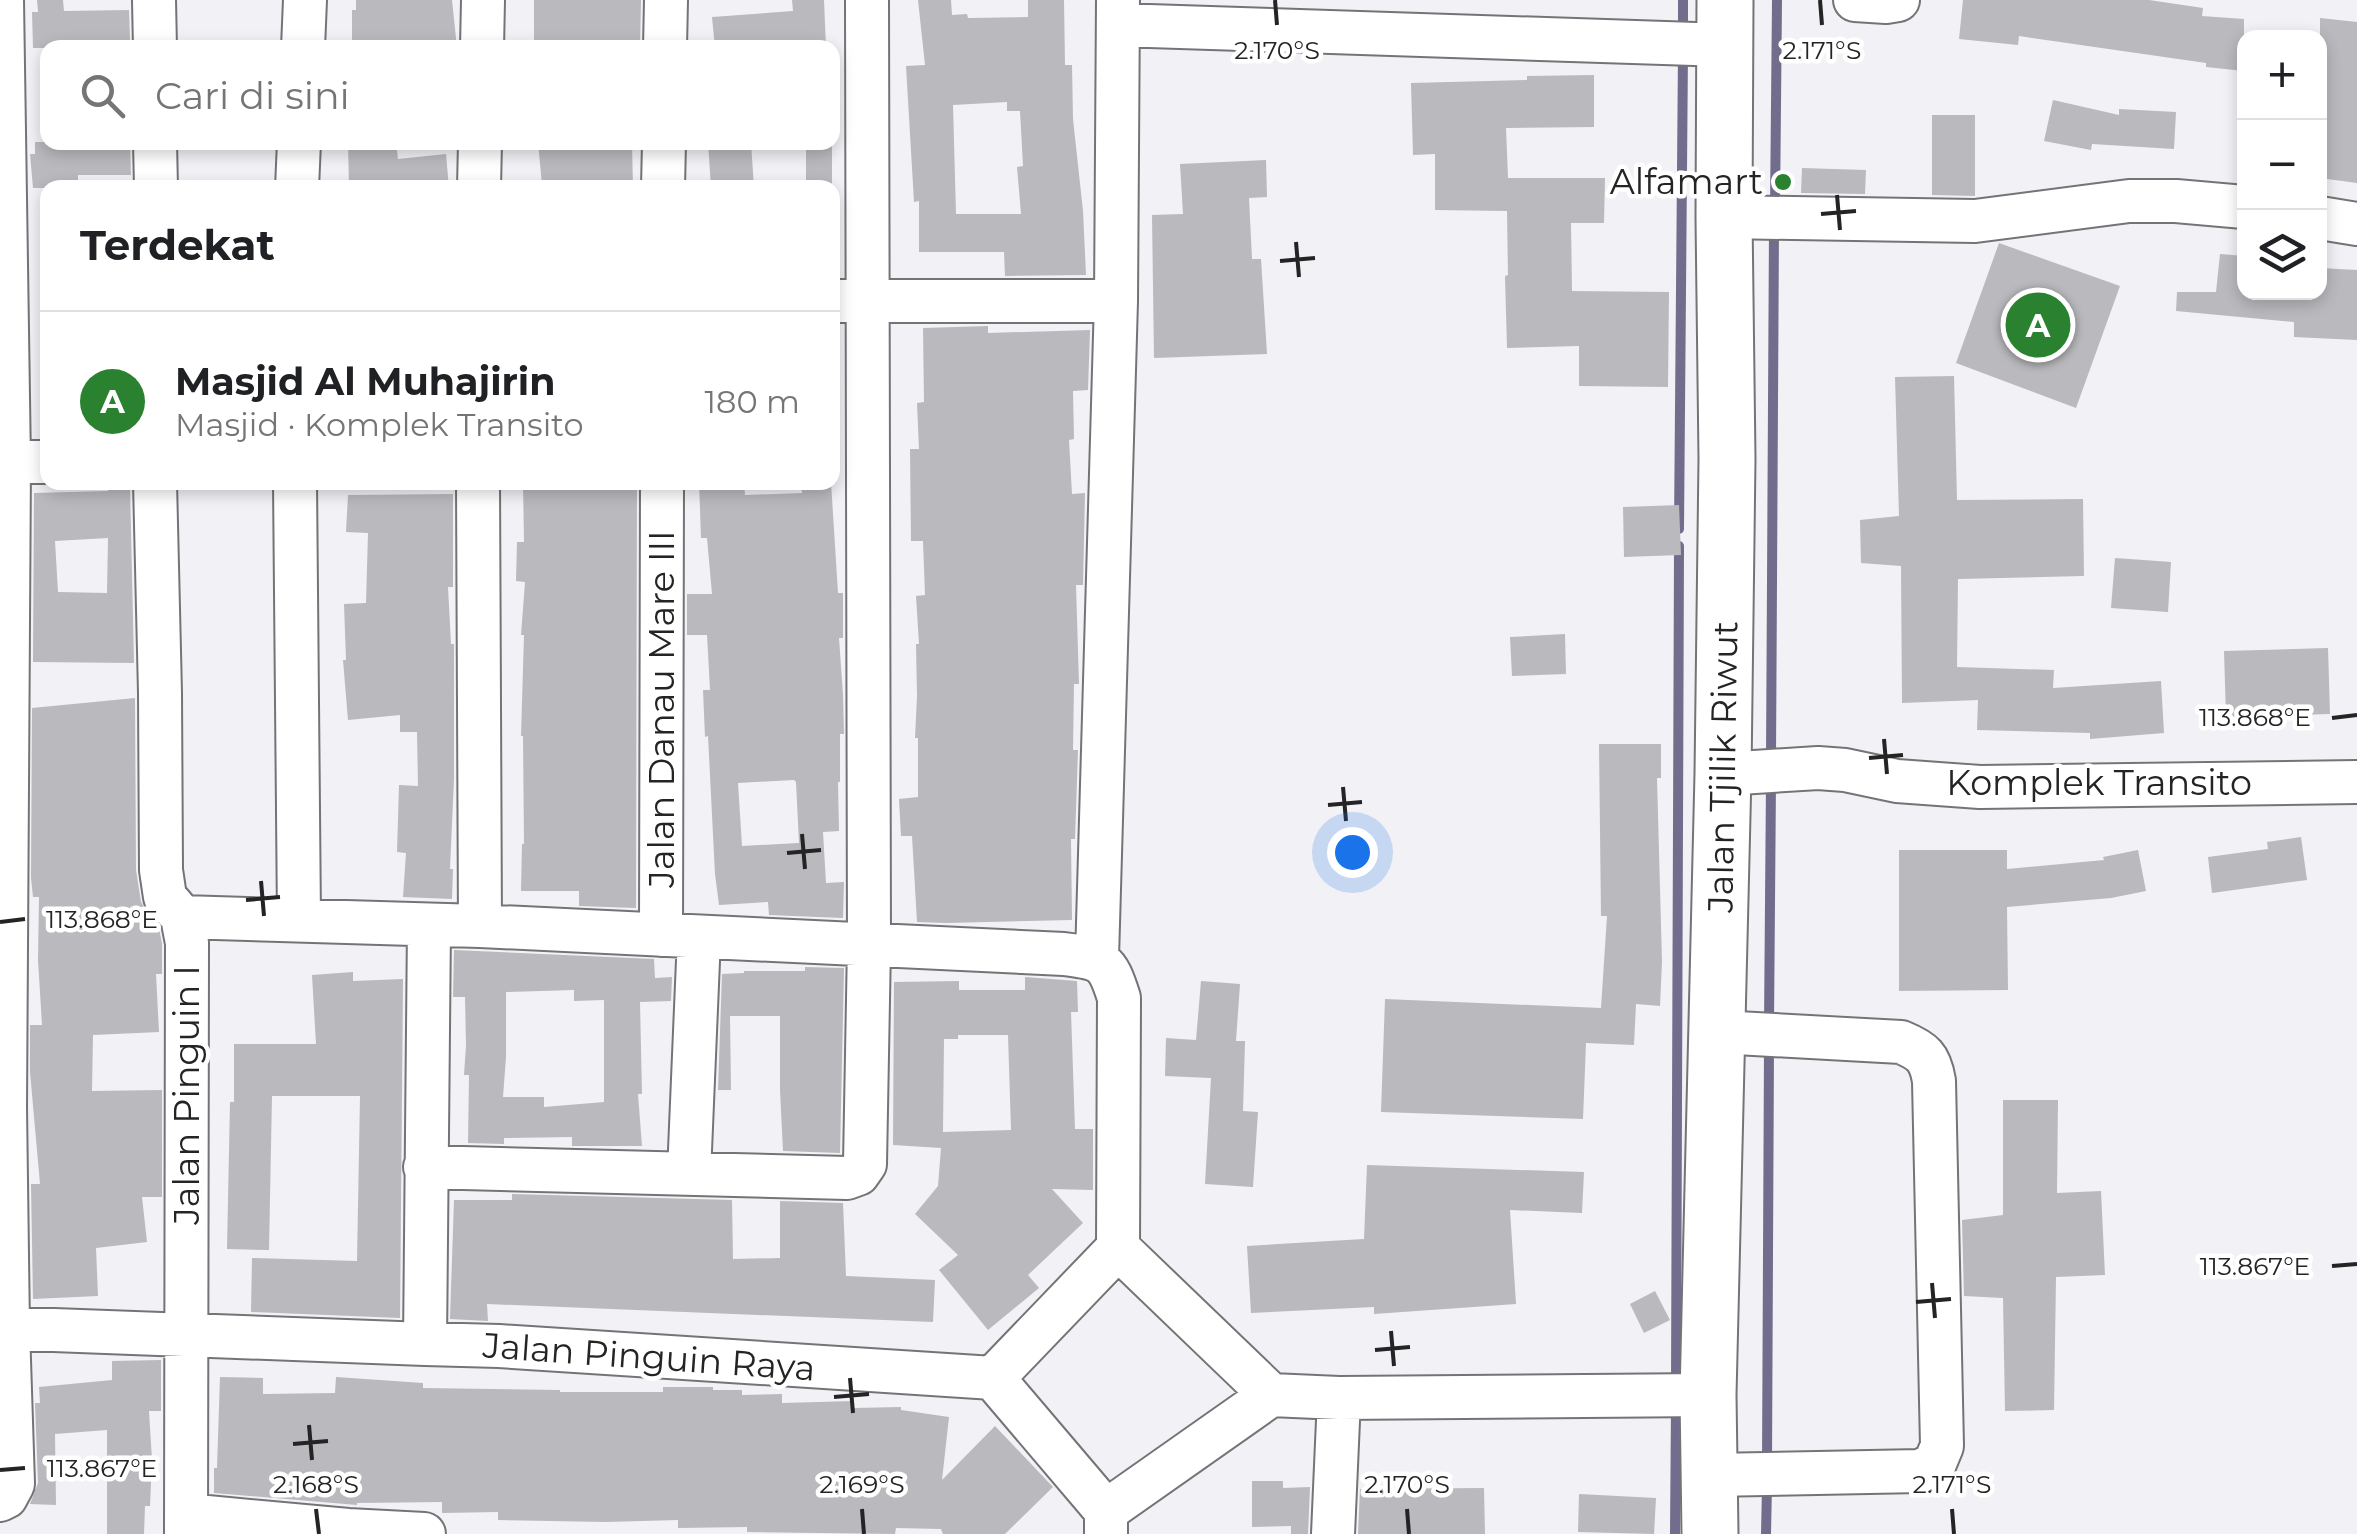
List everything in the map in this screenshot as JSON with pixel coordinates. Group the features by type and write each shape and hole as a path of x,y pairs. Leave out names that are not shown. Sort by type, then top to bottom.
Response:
{"highway":[{"name":"Jalan Tjilik Riwut","path":"1710,1534 1708,1395 1724,774 1725,23"}],"street":[{"path":"0,1500 6,1498 13,1484 4,1329 4,632 19,462 3,293 2,0"},
{"path":"154,0 154,40"},
{"path":"304,40 306,0"},
{"path":"482,40 483,0"},
{"path":"665,40 666,0"},
{"path":"426,1167 847,1178 858,1174 865,1164 869,945 850,302 867,0"},
{"path":"1855,0 1898,0"},
{"path":"1097,958 1116,301 1118,13 1725,23"},
{"path":"155,150 156,180"},
{"path":"297,180 299,150"},
{"path":"479,180 480,150"},
{"path":"664,150 664,180"},
{"path":"1724,218 1975,221 2130,200 2237,205"},
{"path":"2327,219 2357,224"},
{"path":"850,302 1116,301"},
{"name":"Jalan Pinguin I","path":"156,490 161,870 165,897 182,916 187,943 186,1525"},
{"path":"295,490 299,920"},
{"path":"478,490 480,926"},
{"name":"Jalan Danau Mare III","path":"662,490 689,1174"},
{"name":"Komplek Transito","path":"1724,774 1818,768 1897,782 1980,787 2357,782"},
{"path":"182,916 480,926 1097,958 1111,974 1119,998 1118,1248 994,1378 1106,1522 1271,1395 1708,1395"},
{"path":"424,1344 429,925"},
{"path":"1710,1475 1921,1471 1934,1462 1942,1446 1931,1063 1916,1048 1901,1042 1718,1032"},
{"path":"1118,1248 1271,1395"},
{"name":"Jalan Pinguin Raya","path":"4,1329 500,1346 994,1378"},
{"path":"1333,1534 1339,1398"},
{"path":"186,1525 424,1534"}],"building":[{"path":"37,0 63,0 64,11 129,10 130,40 40,40 40,48 33,48 32,12 38,12"},
{"path":"356,0 452,0 456,40 352,40 352,10 356,10"},
{"path":"534,0 641,0 640,40 534,40"},
{"path":"792,0 824,0 826,40 714,40 712,17 793,11"},
{"path":"918,0 951,0 952,15 967,14 968,18 1028,17 1028,0 1064,0 1065,65 1072,65 1086,275 1005,276 1004,252 919,252 919,201 914,202 906,66 925,65","holes":["1007,102 1007,111 1020,111 1023,166 1017,167 1021,214 956,214 953,105"]},
{"path":"1963,0 2149,0 2203,8 2202,16 2244,19 2244,30 2237,30 2237,70 2019,36 2018,45 1959,39"},
{"path":"2320,18 2357,22 2357,183 2327,179 2327,30 2320,30"},
{"path":"1594,75 1594,127 1506,128 1508,178 1605,178 1604,223 1571,223 1572,291 1669,292 1668,387 1579,386 1579,346 1507,348 1507,211 1435,210 1435,154 1413,155 1411,83"},
{"path":"2053,100 2119,115 2119,109 2176,112 2174,149 2092,144 2091,150 2044,141"},
{"path":"1932,115 1975,115 1975,196 1932,195"},
{"path":"35,142 40,142 40,150 130,150 131,175 40,180 40,188 33,188 30,154 35,154"},
{"path":"348,150 397,150 398,159 446,154 448,180 349,180"},
{"path":"539,150 632,150 633,180 542,180"},
{"path":"709,150 752,150 753,180 710,180"},
{"path":"806,150 832,150 832,180 806,180"},
{"path":"1266,160 1267,197 1249,198 1252,259 1261,259 1267,354 1154,358 1152,215 1183,214 1180,164"},
{"path":"1802,168 1866,170 1865,194 1801,193"},
{"path":"1999,243 2120,286 2076,408 1956,363"},
{"path":"2220,254 2237,255 2237,300 2327,300 2327,268 2357,270 2357,340 2294,337 2294,322 2176,311 2177,292 2216,292"},
{"path":"988,326 988,333 1090,330 1088,390 1073,391 1074,439 1069,440 1072,494 1085,493 1083,585 1076,585 1079,684 1074,684 1073,750 1078,750 1075,839 1071,839 1072,920 917,922 912,836 901,836 899,799 918,797 916,596 925,595 923,541 911,541 910,449 919,449 917,403 924,402 923,328"},
{"path":"1954,376 1957,500 2083,499 2084,576 1958,579 1957,667 2054,670 2053,688 2161,681 2164,733 2090,739 2090,733 1977,730 1978,700 1902,703 1901,566 1861,563 1860,520 1899,516 1895,377"},
{"path":"130,490 134,663 33,662 34,493","holes":["108,538 107,593 58,592 55,541"]},
{"path":"523,490 637,490 636,908 579,906 579,891 521,891 521,635 525,582 516,581 517,542 524,542"},
{"path":"699,490 745,490 745,495 832,490 838,593 843,593 843,638 839,638 844,734 840,734 839,831 823,832 826,883 844,882 843,918 769,915 768,902 719,905 708,736 705,737 703,690 710,690 707,635 687,635 687,594 712,594 707,538 701,538","holes":["794,780 799,843 742,846 738,783"]},
{"path":"453,494 453,587 448,587 454,644 452,899 403,897 406,853 397,852 399,785 418,786 417,732 400,732 400,715 348,720 344,604 366,603 368,533 346,532 348,495"},
{"path":"1679,505 1681,555 1624,557 1623,507"},
{"path":"2115,558 2171,562 2168,612 2111,608"},
{"path":"1565,634 1566,674 1512,676 1510,637"},
{"path":"2328,648 2330,714 2226,717 2224,651"},
{"path":"135,698 136,870 141,902 152,920 152,928 159,928 162,944 162,974 156,974 159,1032 93,1035 92,1091 162,1090 162,1197 142,1197 147,1242 96,1248 98,1296 33,1299 31,1184 40,1184 30,1025 42,1025 39,897 33,897 31,878 32,708"},
{"path":"1599,744 1661,744 1661,778 1657,778 1660,1006 1636,1004 1634,1045 1586,1043 1583,1119 1381,1112 1385,999 1601,1008 1607,916 1601,916"},
{"path":"2301,837 2307,880 2212,893 2208,857 2268,849 2267,842"},
{"path":"1899,850 2007,850 2007,869 2104,860 2103,857 2138,850 2146,891 2007,907 2008,990 1899,991"},
{"path":"454,950 654,959 655,978 672,977 671,1001 640,1002 642,1094 638,1094 642,1146 572,1146 572,1137 504,1138 504,1144 468,1143 465,997 453,997","holes":["574,990 574,1001 604,1000 604,1102 544,1107 544,1097 503,1097 506,992"]},
{"path":"805,967 844,968 840,1153 783,1151 780,1016 730,1016 731,1090 718,1090 722,974 805,971"},
{"path":"353,972 353,981 403,979 400,1318 251,1312 252,1258 357,1261 360,1096 272,1096 269,1250 227,1249 234,1044 316,1044 312,975"},
{"path":"1025,977 1077,981 1078,1012 1071,1012 1075,1129 1093,1129 1093,1190 1052,1189 1083,1223 1028,1275 1039,1288 988,1330 939,1270 958,1255 915,1214 938,1186 941,1148 893,1145 894,982 959,981 959,990 1025,990","holes":["958,1035 1008,1035 1011,1130 943,1132 944,1039 958,1039"]},
{"path":"1201,981 1240,984 1236,1041 1245,1041 1243,1111 1258,1112 1253,1187 1205,1184 1211,1078 1165,1076 1166,1038 1196,1040"},
{"path":"2003,1100 2058,1100 2057,1193 2101,1191 2105,1275 2056,1277 2054,1410 2005,1411 2003,1298 1964,1296 1962,1220 2003,1215"},
{"path":"1367,1165 1584,1172 1582,1213 1510,1210 1516,1304 1374,1314 1374,1307 1251,1313 1247,1246 1364,1239"},
{"path":"512,1194 732,1200 733,1259 780,1258 780,1201 843,1203 846,1276 935,1280 933,1322 487,1304 488,1321 450,1319 454,1200 512,1200"},
{"path":"1655,1291 1670,1320 1644,1333 1630,1304"},
{"path":"161,1360 161,1411 149,1411 152,1460 144,1534 107,1534 107,1430 55,1434 56,1505 30,1504 38,1483 35,1403 40,1403 39,1387 112,1380 112,1361"},
{"path":"220,1377 263,1378 263,1394 335,1393 336,1377 423,1383 423,1388 560,1392 663,1392 663,1387 713,1387 742,1390 742,1395 782,1394 782,1403 854,1401 854,1408 901,1407 949,1417 942,1480 995,1426 1053,1487 1005,1534 943,1534 941,1529 896,1528 895,1534 747,1532 747,1527 678,1528 678,1520 498,1520 498,1512 442,1513 442,1502 357,1505 214,1493"},
{"path":"1252,1481 1283,1481 1283,1488 1310,1487 1308,1534 1291,1534 1291,1526 1252,1527"},
{"path":"1484,1488 1485,1534 1358,1534 1360,1489"},
{"path":"1579,1494 1656,1498 1654,1534 1578,1532"}],"waterway":[{"path":"1683,0 1683,34"},
{"path":"1775,209 1777,0"},
{"path":"1679,529 1683,51"},
{"path":"1771,759 1774,226"},
{"path":"1676,1384 1679,546"},
{"path":"1769,1024 1771,781"},
{"path":"1767,1464 1769,1046"},
{"path":"1675,1534 1676,1406"},
{"path":"1766,1534 1767,1486"}],"place":[{"name":"Alfamart","path":"1783,182"},
{"name":"Masjid Al Muhajirin","path":"2038,325"}]}
